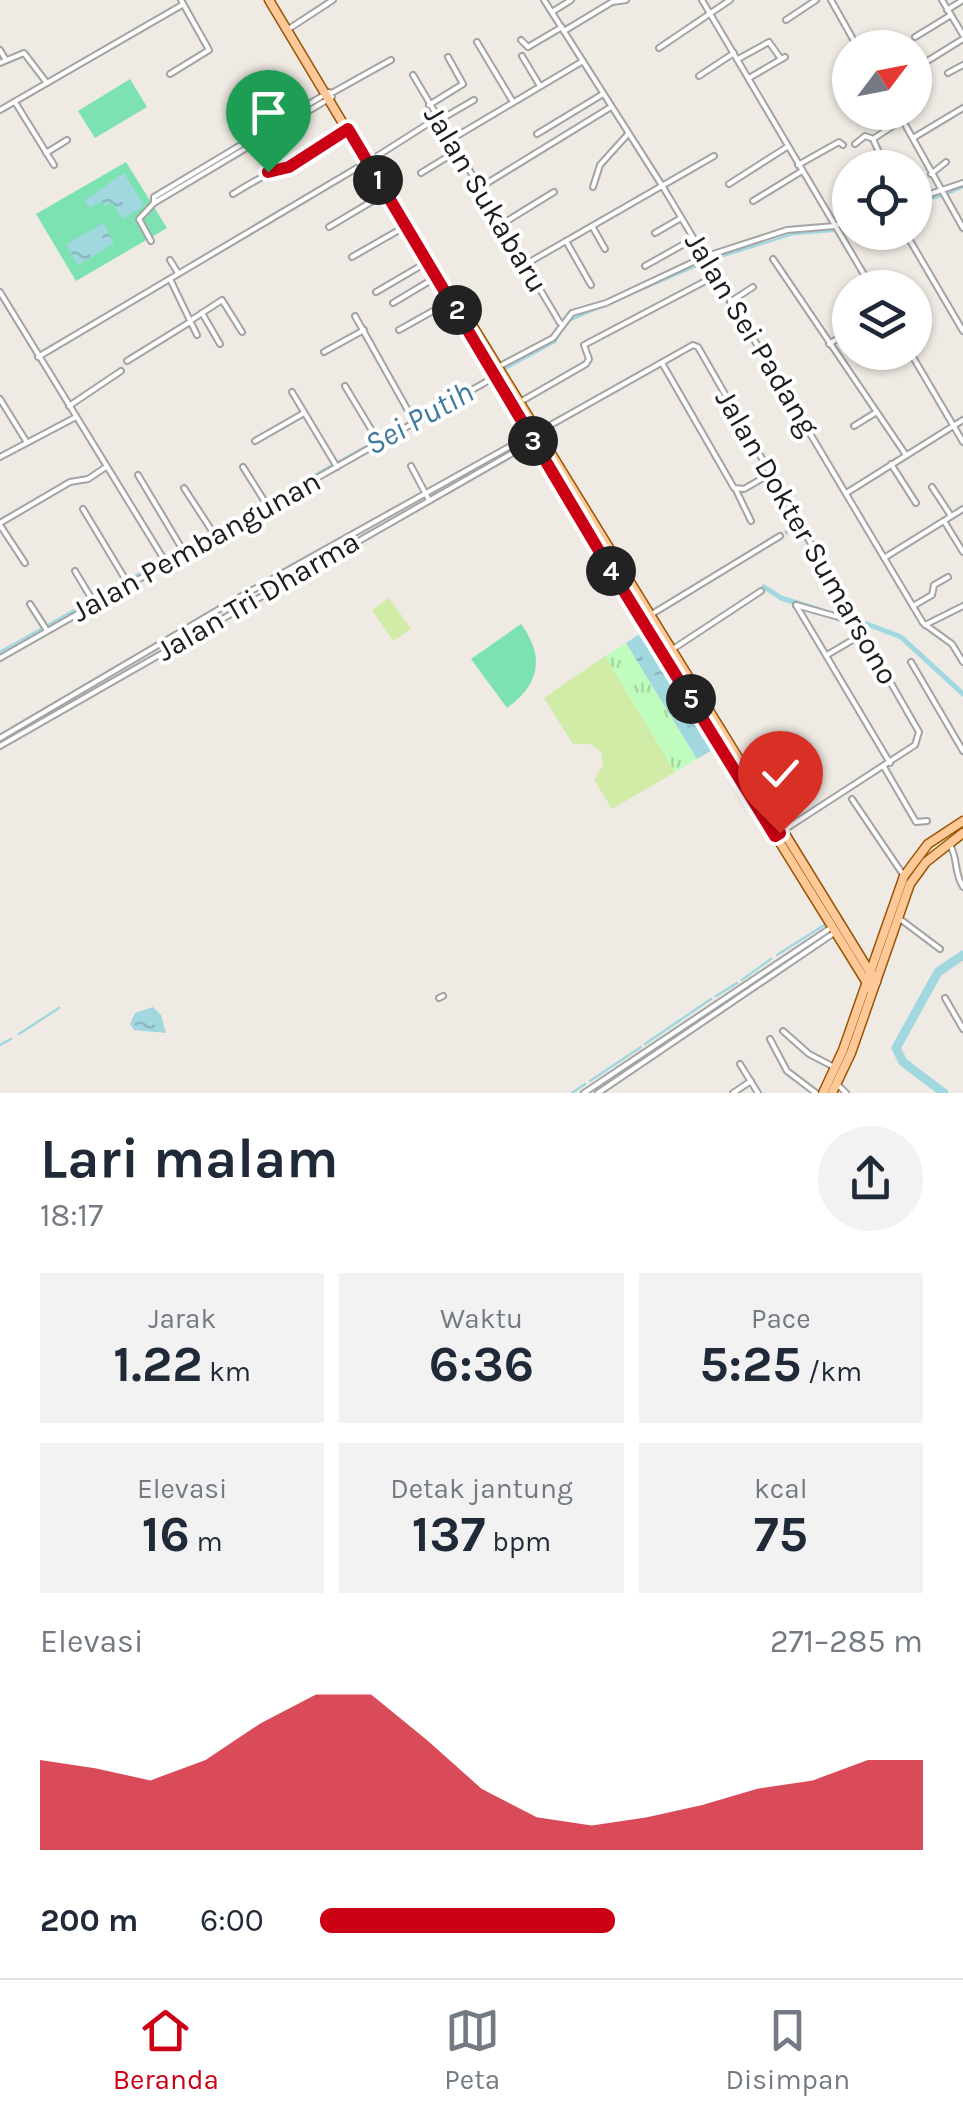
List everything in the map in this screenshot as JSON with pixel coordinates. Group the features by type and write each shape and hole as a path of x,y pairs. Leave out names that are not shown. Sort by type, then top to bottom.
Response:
{"main road":[{"path":"271,0 833,930 871,983"},
{"path":"329,95 451,300 519,402 533,436"},
{"path":"819,1093 836,1068 871,983 904,876 928,844 963,821"},
{"path":"835,1088 871,983 916,874 963,833"},
{"path":"778,834 858,956 871,983"},
{"path":"858,956 878,952"},
{"path":"856,966 862,998"}],"street":[{"path":"288,28 333,0"},
{"name":"Jalan Sei Padang","path":"544,0 663,187 925,625 952,644 963,662"},
{"path":"552,12 571,0"},
{"path":"522,40 528,46 612,2 626,0"},
{"path":"702,0 832,221"},
{"path":"659,48 730,0"},
{"path":"786,20 816,0"},
{"path":"832,0 848,30"},
{"path":"932,58 963,37 942,0"},
{"path":"925,30 963,0"},
{"path":"0,110 181,2 209,50 170,74"},
{"path":"478,42 513,102"},
{"path":"738,59 768,42 783,58 749,78"},
{"path":"0,50 3,61 19,52 27,54 48,84"},
{"path":"699,76 734,52"},
{"path":"522,56 540,86"},
{"path":"429,105 463,84 448,57"},
{"path":"151,241 139,219 154,203 152,198 391,60"},
{"path":"450,140 583,61"},
{"path":"948,73 963,64"},
{"name":"Jalan Sukabaru","path":"413,76 560,323"},
{"path":"537,134 603,94"},
{"path":"38,357 474,100"},
{"path":"16,102 54,165"},
{"path":"479,188 611,107"},
{"path":"913,138 963,108"},
{"path":"233,194 271,170 289,167 348,129"},
{"path":"873,139 887,130"},
{"path":"908,130 919,150"},
{"path":"593,187 600,165 628,134"},
{"path":"855,144 866,135 878,150"},
{"path":"46,153 66,140"},
{"path":"798,165 839,142 843,145"},
{"path":"728,184 786,147"},
{"path":"422,173 457,151"},
{"path":"526,264 714,156"},
{"path":"932,173 946,162"},
{"path":"753,200 802,171"},
{"path":"932,176 962,227"},
{"path":"932,196 963,183"},
{"path":"502,224 554,192"},
{"path":"330,227 386,193"},
{"path":"655,233 681,218"},
{"path":"352,256 406,226"},
{"path":"592,226 604,249"},
{"name":"Jalan Pembangunan","path":"0,658 92,601 498,372 553,338 560,323 572,313 787,230 832,229"},
{"path":"644,266 694,240"},
{"path":"566,241 591,285"},
{"path":"916,250 963,330"},
{"path":"774,259 906,455"},
{"path":"170,260 179,273"},
{"path":"376,292 428,262"},
{"path":"393,303 437,276"},
{"path":"519,402 586,364 584,345 714,276"},
{"path":"170,279 197,334"},
{"path":"730,302 753,288"},
{"path":"0,292 164,560"},
{"path":"127,361 223,300 242,332"},
{"path":"400,330 451,300"},
{"path":"202,313 220,344"},
{"path":"356,316 414,421"},
{"path":"324,352 364,330"},
{"name":"Jalan Dokter Sumarsono","path":"533,436 693,345 698,347 851,621 919,732 915,745 778,834"},
{"path":"662,363 752,521"},
{"path":"920,370 963,442"},
{"path":"69,406 121,371"},
{"path":"345,386 378,441"},
{"path":"292,392 335,464"},
{"path":"0,400 26,442"},
{"path":"255,441 304,412"},
{"path":"854,426 875,413"},
{"path":"0,458 76,417"},
{"path":"848,492 963,420"},
{"name":"Jalan Tri Dharma","path":"0,738 430,500 533,436"},
{"name":"Jalan Tri Dharma","path":"0,746 48,713 454,478 518,445"},
{"path":"892,464 916,503"},
{"path":"25,563 0,524 70,482 88,479 106,466"},
{"path":"410,466 430,500"},
{"path":"243,467 266,504"},
{"path":"736,490 770,473"},
{"path":"138,475 183,550"},
{"path":"454,478 457,484"},
{"path":"184,488 213,533"},
{"path":"932,488 951,516"},
{"path":"884,558 963,508"},
{"path":"83,509 127,581"},
{"path":"944,521 962,549"},
{"path":"790,530 799,525"},
{"path":"648,623 780,536"},
{"path":"75,572 92,601"},
{"path":"913,606 934,594 934,585 948,577"},
{"path":"667,653 761,591"},
{"path":"30,604 45,628"},
{"path":"851,621 796,605 890,763"},
{"path":"925,625 963,606"},
{"path":"827,655 861,635"},
{"path":"912,662 963,751"},
{"path":"884,767 916,822 926,821"},
{"path":"852,799 904,876"},
{"path":"950,842 957,856 954,871 963,887"},
{"path":"899,918 940,949"},
{"path":"594,1092 742,986 833,930"},
{"path":"584,1093 594,1092 689,1031 833,930"},
{"path":"742,986 746,992"},
{"path":"945,998 963,1028"},
{"path":"685,1025 689,1031"},
{"path":"783,1031 810,1054 836,1068"},
{"path":"770,1039 787,1071 819,1093"},
{"path":"740,1064 758,1093"},
{"path":"732,1093 751,1081"},
{"path":"835,1088 846,1093"}],"green space":[{"path":"130,79 147,107 95,138 78,111"},
{"path":"126,162 167,228 76,281 36,214"},
{"path":"389,598 411,629 393,641 372,610"},
{"path":"521,624 534,648 535,669 526,689 507,708 471,659"},
{"path":"626,643 697,759 675,772 605,656"},
{"path":"605,656 675,772 612,809 594,780 603,765 601,752 590,744 573,744 544,698"}],"water":[{"path":"124,173 144,206 122,219 112,202 105,206 101,201 90,208 85,200"},
{"path":"103,223 114,243 78,265 66,245"},
{"path":"647,629 719,746 697,759 626,643"},
{"path":"153,1007 161,1015 166,1033 134,1030 130,1024 135,1013"}],"waterway":[{"name":"Sei Putih","path":"947,194 963,187"},
{"name":"Sei Putih","path":"932,198 941,196"},
{"name":"Sei Putih","path":"568,321 710,260 793,234 832,231"},
{"name":"Sei Putih","path":"503,370 555,342 561,331"},
{"name":"Sei Putih","path":"0,652 491,376"},
{"path":"764,587 781,598 820,610"},
{"path":"862,622 901,637 963,694"},
{"path":"777,955 826,924"},
{"path":"944,1093 903,1062 896,1048 938,972 963,955"},
{"path":"742,980 771,959"},
{"path":"716,996 737,983"},
{"path":"645,1044 711,999"},
{"path":"19,1034 59,1008"},
{"path":"0,1045 11,1039"},
{"path":"590,1081 641,1047"},
{"path":"572,1093 585,1084"}],"tunnel":[{"path":"780,536 790,530"}],"route":[{"path":"268,172 289,167 348,129 601,554 775,836 780,833"}]}
